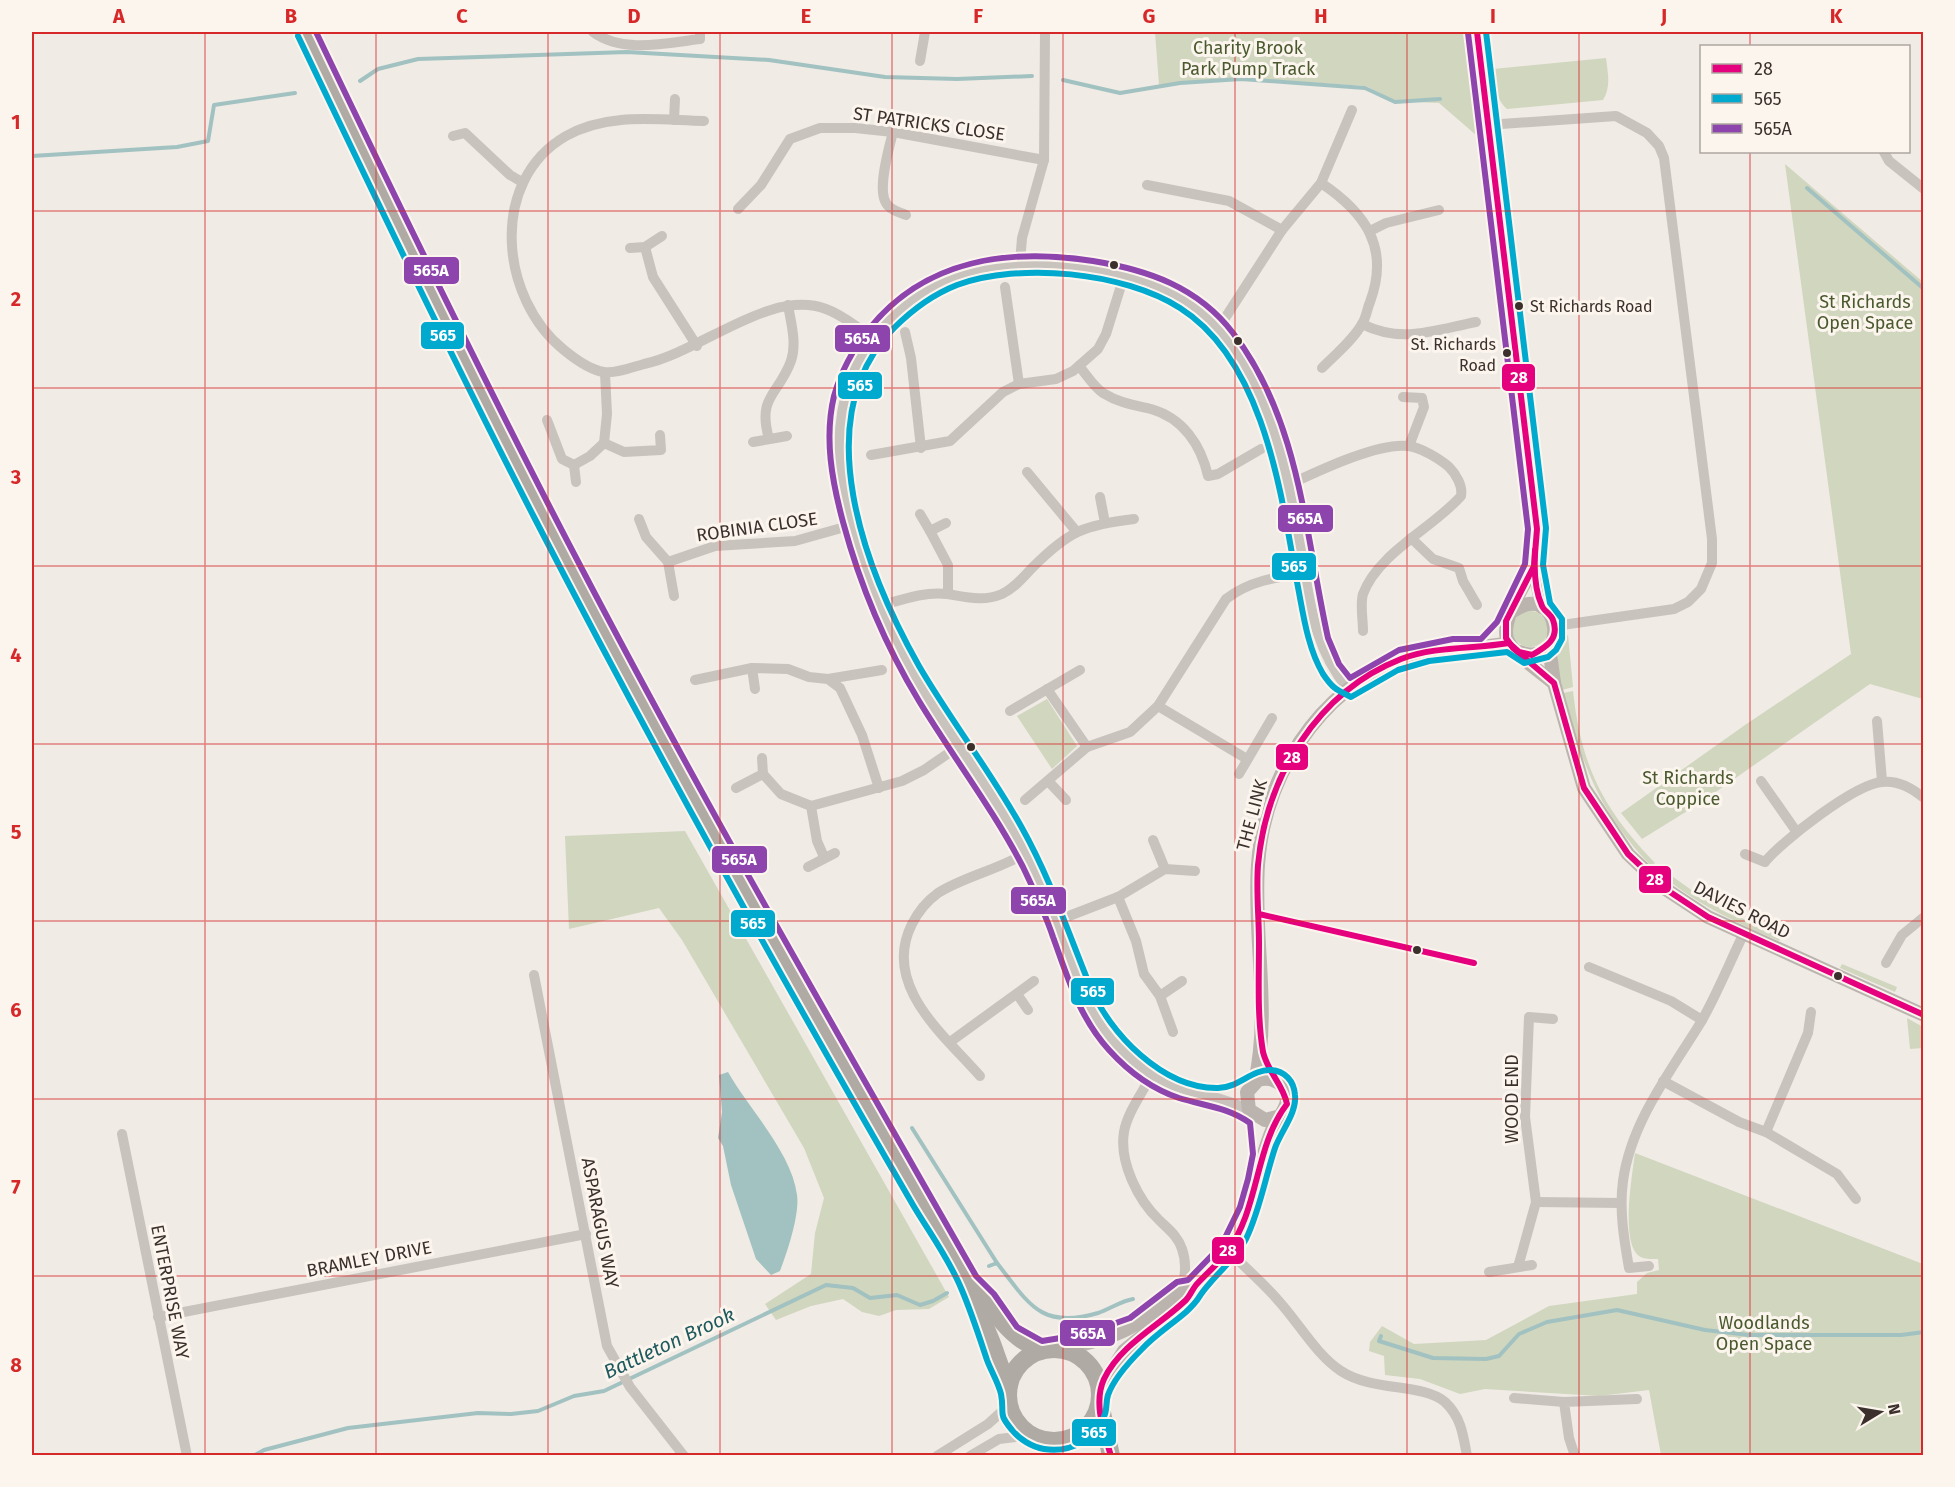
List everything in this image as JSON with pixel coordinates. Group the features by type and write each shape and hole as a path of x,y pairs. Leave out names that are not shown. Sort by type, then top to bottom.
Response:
{"highway":[{"path":"306,32 379,185 574,574 719,843 969,1282 987,1300 1010,1333 1025,1344 1041,1350 1063,1349 1074,1353 1090,1366 1100,1396 1111,1455"},
{"path":"969,1282 974,1305 991,1341 1000,1370 1009,1385"},
{"path":"1041,1350 1023,1361 1009,1385 1009,1405 1017,1422 1032,1436 1060,1448 1088,1427 1100,1396"}],"street":[{"path":"593,32 602,38 625,45 700,39 700,32"},
{"path":"920,61 925,32"},
{"path":"1020,263 1022,238 1044,160 1045,32"},
{"path":"1477,32 1537,529 1534,566 1542,607"},
{"path":"674,120 675,99"},
{"path":"1218,329 1282,230 1321,183 1352,110"},
{"path":"1487,125 1616,116 1647,133 1659,146 1666,174 1707,496 1712,563 1701,589 1688,602 1674,609 1555,626 1548,612 1542,607 1527,604 1513,611"},
{"path":"704,121 625,119 604,122 579,130 551,147 522,182 516,198 511,234 524,298 534,317 556,343 584,364 605,373 672,357 760,314 788,305 804,304 826,309 873,337"},
{"name":"ST PATRICKS CLOSE","path":"738,209 761,185 790,139 798,134 832,128 893,132 1044,160"},
{"path":"893,132 882,195 892,209 906,215"},
{"path":"453,136 465,133 510,175 522,182"},
{"path":"1885,153 1889,161 1923,189"},
{"path":"1321,183 1354,210 1370,231 1376,250 1377,279 1362,324 1322,368"},
{"path":"1147,185 1229,201 1282,230"},
{"path":"1370,231 1386,223 1438,210"},
{"path":"630,248 645,247 662,236"},
{"path":"645,247 653,277 698,345"},
{"path":"1277,1117 1254,1114 1228,1099 1179,1088 1152,1074 1118,1046 1091,1013 1082,996 1056,921 1026,854 902,652 880,606 852,525 839,463 843,399 855,366 873,337 906,303 934,285 983,267 1020,263 1065,265 1124,276 1172,293 1193,305 1218,329 1239,356 1272,422 1288,485 1319,641 1331,669 1347,689"},
{"path":"871,455 921,448 950,441 969,426 990,402 1019,384 1056,379 1079,366 1098,349 1106,334 1124,276"},
{"path":"1005,287 1019,384"},
{"path":"770,439 765,413 767,402 791,361 794,346 788,305"},
{"path":"1362,324 1386,334 1400,336 1476,322"},
{"path":"905,332 911,358 921,448"},
{"path":"1079,366 1101,392 1134,406 1167,415 1177,422 1187,431 1200,451 1208,476 1218,474 1261,449"},
{"path":"574,465 591,456 604,443 608,414 605,373"},
{"path":"1403,397 1422,398 1424,407 1409,446"},
{"path":"547,420 562,459 574,465"},
{"path":"604,443 624,452 661,450 660,435"},
{"path":"753,442 787,436"},
{"path":"1288,485 1352,458 1391,446 1409,446 1451,469 1462,491 1457,501 1411,538 1375,574 1362,596 1363,631"},
{"path":"574,465 576,482"},
{"path":"1027,472 1076,531"},
{"path":"1100,497 1105,523"},
{"path":"920,514 948,565 948,594"},
{"path":"639,519 646,537 668,562 674,597"},
{"path":"880,606 914,596 948,594 956,597 977,598 1000,595 1017,583 1053,548 1076,531 1105,523 1134,519"},
{"path":"930,531 946,523"},
{"name":"ROBINIA CLOSE","path":"668,562 716,546 795,541 852,525"},
{"path":"1411,538 1433,559 1459,568 1462,581 1477,605"},
{"path":"1485,648 1505,627 1534,566"},
{"path":"1025,800 1049,782 1086,747 1130,732 1158,706 1226,600 1236,592 1261,581 1305,573"},
{"name":"DAVIES ROAD","path":"1555,626 1555,633 1549,646 1554,683 1584,789 1628,854 1664,888 1708,917 1743,935 1923,1015"},
{"path":"1505,627 1514,647 1554,683"},
{"path":"1514,647 1532,655 1549,646"},
{"name":"THE LINK","path":"1262,1154 1251,1087 1262,1049 1258,864 1265,822 1282,771 1298,742 1322,713 1347,689 1402,659 1454,648 1514,647"},
{"path":"753,668 755,689"},
{"path":"695,680 753,668 788,669 809,677 828,679 882,670"},
{"path":"1010,711 1080,670"},
{"path":"828,679 840,688 862,735 879,788"},
{"path":"1047,689 1086,747"},
{"path":"1158,706 1247,759"},
{"path":"1239,774 1272,718"},
{"path":"1877,721 1882,782"},
{"path":"762,758 763,774 781,794 811,806 902,781 924,770 959,746"},
{"path":"736,788 763,774"},
{"path":"1761,781 1796,831"},
{"path":"1049,782 1066,800"},
{"path":"1745,854 1765,862 1796,831 1859,791 1882,782 1905,785 1923,798"},
{"path":"808,867 830,855 817,842 811,806"},
{"path":"1153,840 1165,868"},
{"path":"980,1076 918,1006 909,984 904,962 908,932 919,911 935,895 951,885 1004,867 1026,854"},
{"path":"1056,921 1118,897 1165,868 1195,871"},
{"path":"1118,897 1136,941 1144,974 1160,996 1173,1032"},
{"path":"1886,963 1902,935 1923,917"},
{"path":"1649,1266 1629,1268 1621,1203 1623,1178 1632,1145 1663,1081 1702,1020 1743,935"},
{"path":"1588,967 1671,1001 1702,1020"},
{"name":"ASPARAGUS WAY","path":"534,975 607,1346 622,1376 684,1455"},
{"path":"950,1042 1034,981"},
{"path":"1160,996 1182,981"},
{"path":"1017,994 1028,1010"},
{"path":"1766,1132 1808,1033 1812,1012"},
{"name":"WOOD END","path":"1518,1267 1536,1203 1525,1117 1529,1017 1552,1019"},
{"name":"THE LINK","path":"1063,1349 1108,1337 1134,1326 1187,1289 1228,1251 1248,1210 1262,1154 1287,1099 1284,1089 1274,1080 1262,1049"},
{"path":"1152,1074 1124,1132 1126,1168 1143,1199 1158,1219 1172,1231 1183,1251 1187,1289"},
{"path":"1228,1099 1263,1079 1274,1080"},
{"path":"1663,1081 1739,1122 1766,1132 1837,1174 1856,1199"},
{"name":"ENTERPRISE WAY","path":"122,1134 187,1455"},
{"path":"1536,1203 1621,1203"},
{"name":"BRAMLEY DRIVE","path":"158,1317 586,1234"},
{"path":"1228,1251 1261,1282 1339,1370 1357,1380 1379,1386 1419,1391 1443,1400 1456,1414 1463,1430 1467,1455"},
{"path":"1489,1272 1532,1265"},
{"name":"THE LINK","path":"1100,1396 1124,1351 1188,1299 1187,1289"},
{"path":"1514,1398 1564,1402 1637,1399"},
{"path":"1564,1402 1569,1438 1575,1455"},
{"path":"937,1455 988,1424 1009,1405"},
{"path":"970,1455 999,1439 1032,1436"}],"green space":[{"name":"Charity Brook Park Pump Track","path":"1155,32 1465,32 1476,135 1439,103 1395,101 1366,86 1241,78 1159,85"},
{"path":"1606,58 1608,85 1603,100 1507,109 1496,91 1493,69"},
{"name":"St Richards Open Space","path":"1785,164 1923,282 1923,699 1870,684 1697,805 1642,839 1621,813 1745,725 1851,654"},
{"path":"1543,535 1553,604 1544,589"},
{"path":"1530,611 1543,616 1548,629 1543,642 1530,647 1517,642 1512,629 1517,616"},
{"path":"1568,635 1573,687 1562,690 1558,654 1559,647"},
{"path":"1573,691 1582,742 1598,785 1621,824 1655,863 1651,866 1618,826 1595,786 1578,743 1563,693"},
{"path":"1047,699 1077,746 1052,769 1017,716"},
{"path":"685,831 949,1297 929,1309 896,1310 879,1316 862,1312 843,1299 811,1306 776,1320 765,1304 811,1274 815,1233 824,1198 804,1148 682,940 659,908 569,929 565,836"},
{"path":"1658,866 1708,902 1781,937 1779,941 1730,919 1683,892 1655,869"},
{"path":"1842,964 1897,987 1895,992 1840,968"},
{"path":"1907,1018 1923,1027 1923,1048 1910,1049"},
{"name":"Woodlands Open Space","path":"1635,1153 1923,1264 1923,1455 1661,1455 1649,1390 1599,1396 1485,1389 1460,1394 1420,1379 1385,1375 1384,1356 1369,1351 1370,1342 1382,1326 1414,1344 1486,1340 1549,1306 1637,1294 1637,1282 1647,1273 1659,1270 1658,1259 1640,1257 1632,1244 1629,1205"}],"water":[{"path":"728,1072 779,1147 793,1179 797,1195 795,1223 786,1254 780,1271 771,1275 756,1259 731,1185 723,1146 718,1138 722,1112 719,1075"}],"waterway":[{"path":"360,81 378,69 418,59 627,52 769,60 885,77 957,79 1032,76"},
{"path":"1063,80 1120,93 1180,83 1241,79 1365,88 1395,102 1440,99"},
{"path":"32,156 177,147 208,141 214,105 295,93"},
{"path":"1807,188 1924,289"},
{"path":"912,1128 997,1263"},
{"name":"Battleton Brook","path":"989,1266 997,1263 1028,1301 1038,1310 1049,1315 1063,1318 1079,1317 1098,1313 1133,1299"},
{"name":"Battleton Brook","path":"253,1456 264,1450 348,1428 478,1413 511,1414 538,1411 574,1396 604,1391 826,1285 853,1288 870,1298 897,1295 920,1305 947,1293"},
{"path":"1381,1336 1379,1341 1433,1358 1486,1359 1499,1356 1519,1334 1547,1322 1617,1310 1705,1330 1749,1335 1901,1335 1924,1332"}],"transit line":[{"name":"565A","path":"316,32 514,437 630,660 727,838 976,1276 994,1294 1017,1327 1042,1341 1085,1334 1130,1318 1177,1282 1188,1280 1221,1246 1240,1207 1248,1179 1253,1154 1250,1123 1224,1110 1159,1090 1124,1065 1109,1050 1082,1011 1043,910 1023,867 999,824 907,680 884,636 866,592 843,522 833,475 830,428 834,396 848,360 869,329 891,305 916,287 943,273 1000,258 1031,256 1093,261 1152,276 1188,292 1219,317 1233,333 1255,367 1273,403 1297,479 1328,638 1339,664 1350,678 1399,650 1453,639 1481,639 1497,622 1525,564 1528,529 1468,33"},
{"name":"28","path":"1477,32 1537,529 1534,566 1506,621 1506,638 1513,648 1554,683 1584,788 1628,854 1664,888 1708,917 1924,1015"},
{"name":"565","path":"298,36 503,457 579,604 767,949 956,1277 1000,1390 1002,1413 1005,1420 1026,1442 1039,1448 1054,1450 1073,1447 1089,1438 1101,1423 1105,1414 1107,1397 1122,1370 1147,1344 1197,1301 1234,1257 1246,1239 1255,1217 1275,1148 1294,1108 1294,1090 1291,1081 1284,1075 1271,1070 1258,1072 1232,1085 1218,1088 1197,1086 1177,1079 1158,1069 1140,1055 1110,1022 1090,986 1050,886 1022,828 919,666 880,586 864,541 853,496 849,450 853,406 867,365 894,328 924,303 957,285 982,278 1040,273 1071,274 1130,286 1180,308 1208,331 1231,361 1250,395 1275,470 1309,641 1323,674 1333,686 1351,697 1398,670 1429,661 1507,652 1524,663 1548,657 1556,650 1562,639 1562,619 1550,603 1543,565 1546,528 1486,32"},
{"name":"28","path":"1509,643 1519,652 1532,655 1547,645 1555,632 1553,620 1543,608 1537,593 1535,550"},
{"name":"28","path":"1111,1456 1103,1427 1099,1398 1104,1379 1130,1345 1186,1300 1196,1285 1227,1252 1246,1216 1268,1139 1287,1104 1265,1059 1261,1038 1257,884 1263,832 1272,800 1285,770 1301,741 1321,715 1344,693 1371,674 1401,659 1427,652 1509,643"},
{"name":"28","path":"1259,914 1474,963"}],"place":[{"name":"St Richards Road","path":"1519,306"},
{"name":"St. Richards Road","path":"1507,353"}],"park label":[{"name":"St Richards Coppice","path":"1688,788"}]}
